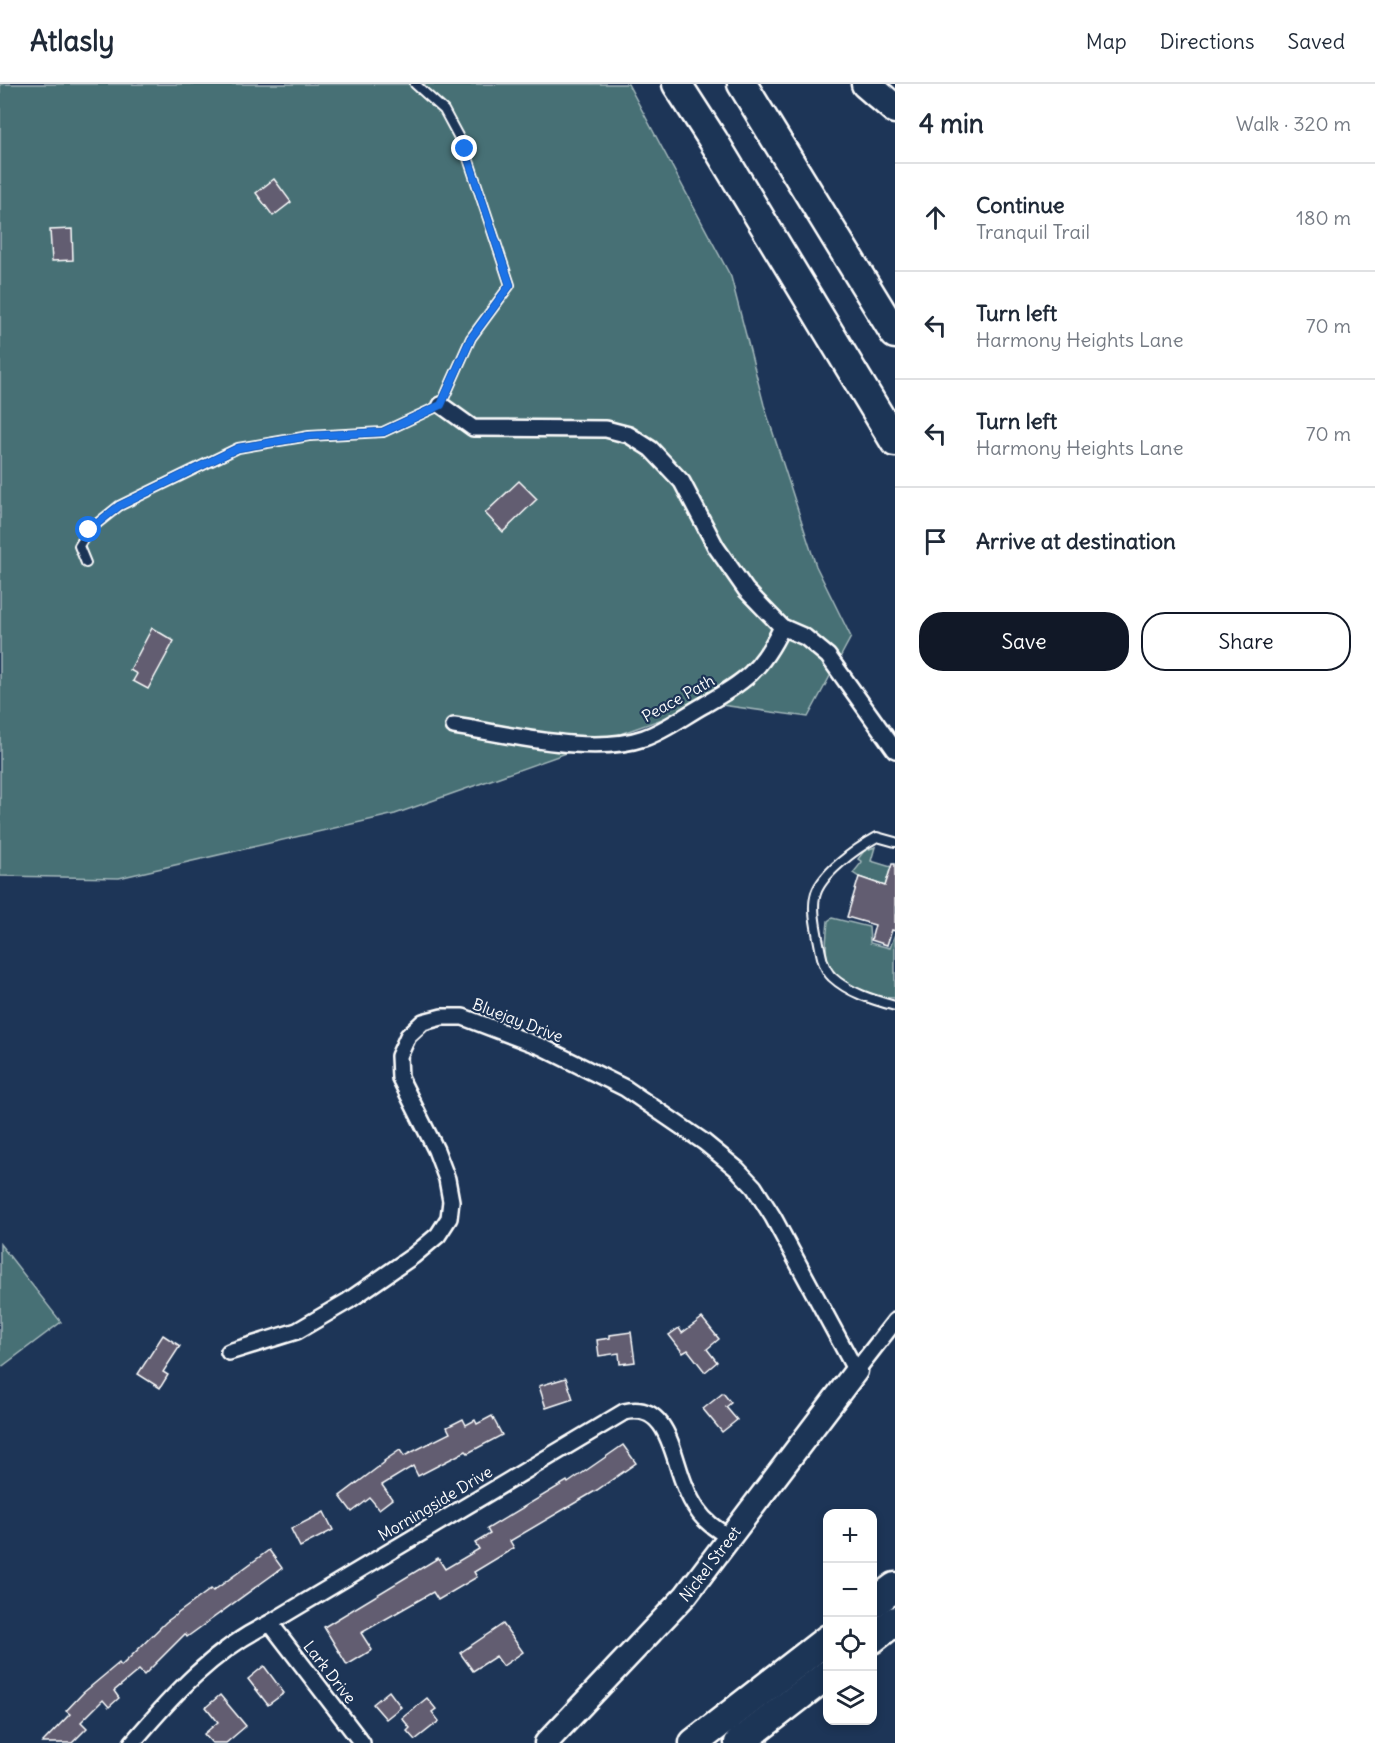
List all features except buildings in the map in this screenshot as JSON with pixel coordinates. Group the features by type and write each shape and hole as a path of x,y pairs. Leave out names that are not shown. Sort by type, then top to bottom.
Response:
{"highway":[{"path":"677,84 719,149 895,442"},
{"path":"742,84 895,334"},
{"path":"866,84 895,109"},
{"path":"877,1601 895,1587"},
{"path":"877,1636 895,1621"},
{"path":"877,1641 895,1628"},
{"path":"694,1743 823,1643"},
{"path":"739,1743 823,1678"}],"street":[{"path":"441,405 473,428 606,429 629,435 651,449 682,483 732,572 746,590 783,627 805,637 828,656 895,750"},
{"name":"Peace Path","path":"454,726 580,746 620,744 644,738 741,684 771,649 783,627"},
{"name":"Bluejay Drive","path":"229,1352 297,1331 348,1301 413,1256 438,1235 449,1218 450,1201 447,1179 436,1150 400,1078 399,1056 408,1036 423,1022 442,1017 463,1017 542,1047 625,1088 704,1142 737,1169 754,1187 773,1217 856,1371"},
{"path":"856,1371 895,1321"},
{"name":"Nickel Street","path":"546,1743 687,1595 856,1371"},
{"name":"Morningside Drive","path":"132,1743 176,1692 217,1655 249,1633 270,1623 624,1412 636,1409 653,1416 669,1435 685,1486 698,1511 710,1525 730,1538"},
{"name":"Lark Drive","path":"270,1623 362,1743"}],"lane":[{"path":"86,563 79,546 89,530 119,506 238,448 309,436 383,432 441,405 471,338 510,285 465,149 444,110 415,84"},
{"path":"895,842 877,837 867,843 827,875 819,885 814,898 814,914 821,957 826,969 841,984 854,991 895,1006"}],"green space":[{"path":"0,84 628,84 731,277 764,405 816,566 851,637 808,717 707,703 395,814 119,878 0,876"},
{"path":"875,847 871,861 891,867 885,886 853,873 862,862 858,859 864,851"},
{"path":"832,918 869,927 870,943 890,948 895,934 895,998 877,996 857,989 833,971 827,959 826,949 828,921"},
{"path":"0,1244 61,1322 0,1368"}],"route":[{"path":"89,530 119,506 238,448 309,436 383,432 441,405 471,338 510,285 465,149"}]}
